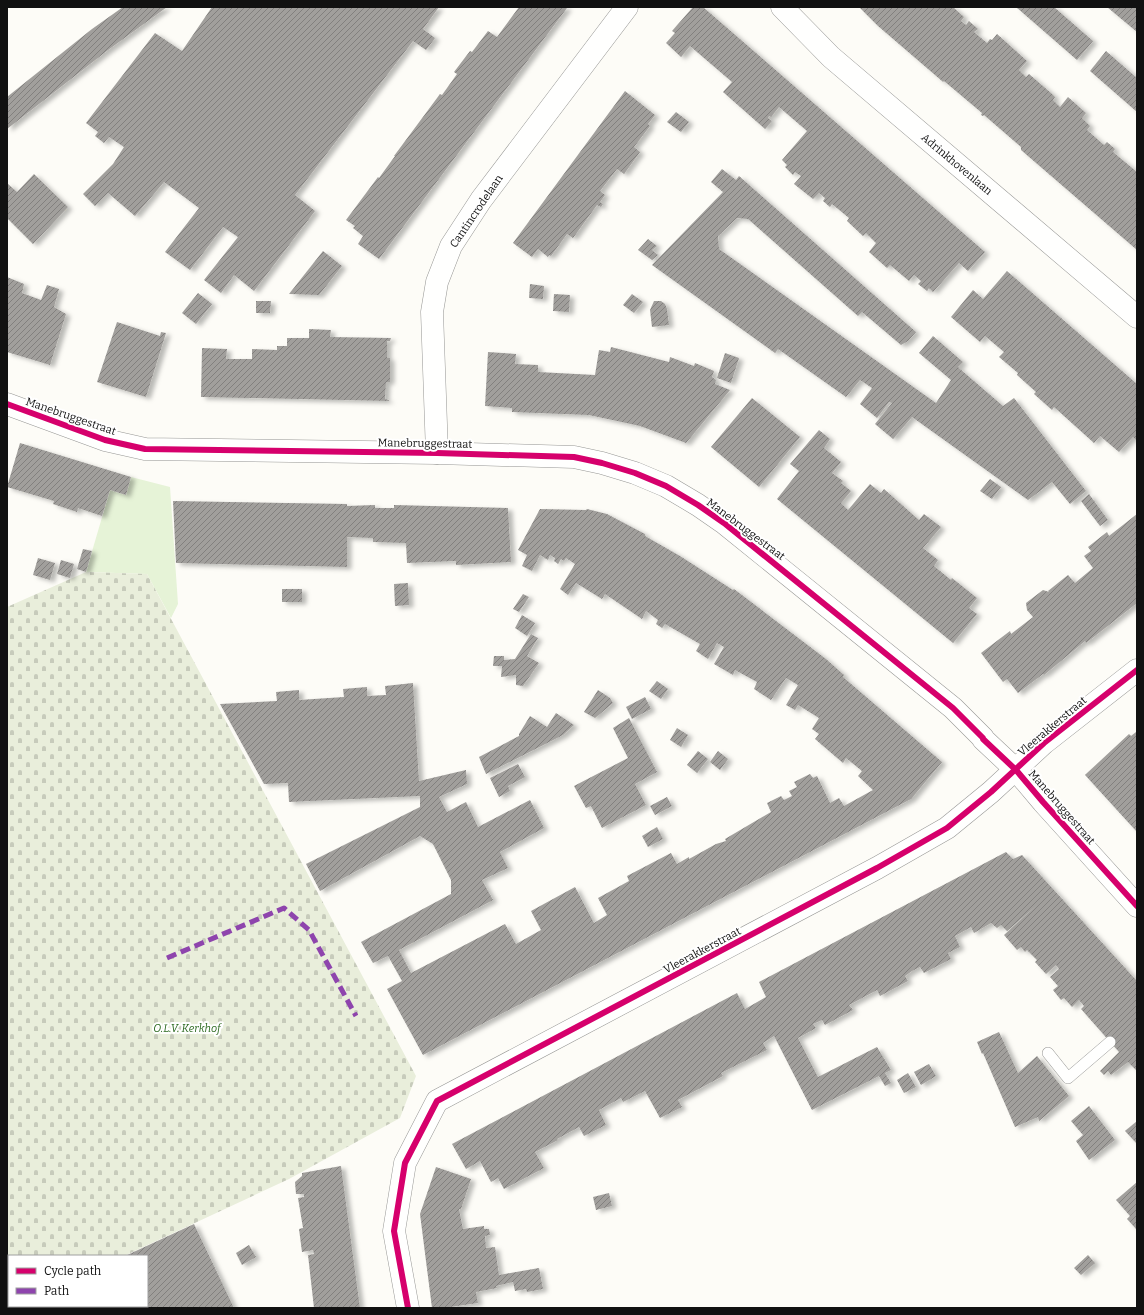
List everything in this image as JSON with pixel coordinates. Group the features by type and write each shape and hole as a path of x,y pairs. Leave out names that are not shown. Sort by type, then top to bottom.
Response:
{"street":[{"name":"Cantincrodelaan","path":"437,453 432,312 437,282 451,246 482,200 627,7"},
{"name":"Adrinkhovenlaan","path":"782,7 831,57 1137,317"},
{"name":"Manebruggestraat","path":"7,404 105,440 145,448 574,457 635,473 666,486 724,523 953,708 1016,770 1137,906"},
{"name":"Vleerakkerstraat","path":"408,1308 394,1231 405,1163 437,1102 877,868 947,828 1016,770 1044,743 1137,670"}],"lane":[{"path":"1048,1054 1068,1078 1110,1042"}],"green space":[{"path":"131,477 170,487 178,604 171,618 147,574 86,572 110,490 126,495"},
{"name":"O.L.V. Kerkhof","path":"86,572 147,574 416,1076 400,1118 289,1179 126,1255 8,1255 8,1307 48,1308 7,1308 7,607"}],"building":[{"path":"123,7 167,7 108,50 7,129 7,97 92,29"},
{"path":"212,7 439,7 423,29 435,38 426,50 413,41 295,195 315,211 254,291 234,275 221,293 204,280 238,237 223,227 190,270 165,252 199,208 164,182 135,216 108,193 95,206 83,194 113,164 124,147 109,137 104,143 95,136 98,132 86,123 155,33 182,51"},
{"path":"519,7 567,8 379,259 358,244 363,236 353,228 355,226 346,220 378,177 379,178 440,94 442,95 457,74 454,72 470,51 472,52 488,31 497,37"},
{"path":"693,7 703,7 985,252 968,271 959,263 933,292 929,288 927,291 918,284 921,281 914,275 909,281 890,265 887,268 869,252 876,243 866,233 863,236 847,221 849,218 832,204 830,207 823,201 825,198 819,193 813,199 794,184 801,176 795,172 793,175 785,167 787,165 782,160 807,131 779,107 771,117 769,116 768,118 772,121 765,129 723,92 732,82 690,46 681,57 666,43 675,33 672,31"},
{"path":"859,7 953,7 964,17 961,21 966,25 969,21 978,29 974,32 987,43 997,34 1027,61 1019,70 1026,77 1029,74 1051,93 1055,97 1053,100 1060,107 1068,97 1086,113 1082,118 1090,126 1087,130 1104,145 1107,142 1115,149 1113,152 1137,172 1137,250 1021,150 1021,147 984,115 981,115 982,113 944,81 943,82 878,26"},
{"path":"1016,7 1054,7 1093,41 1077,60"},
{"path":"1107,7 1137,7 1137,32"},
{"path":"1106,51 1137,78 1137,112 1090,71"},
{"path":"625,91 655,115 648,124 650,126 634,147 640,152 624,174 617,169 600,191 605,195 600,202 603,204 601,207 597,205 573,238 567,234 551,256 549,255 548,257 538,249 532,257 513,243"},
{"path":"676,112 689,122 681,132 667,122"},
{"path":"722,169 736,180 739,176 916,332 908,341 901,345 862,312 858,316 748,219 737,218 718,236 719,249 936,403 951,380 919,353 933,336 963,362 958,367 960,369 1003,406 1014,398 1086,491 1070,504 1052,482 1028,500 912,417 893,439 875,424 892,403 889,402 877,418 860,404 872,388 860,380 846,397 778,349 775,353 652,265 723,192 711,182"},
{"path":"34,174 68,207 33,244 7,218 7,183 17,192"},
{"path":"648,239 657,246 652,250 658,255 652,260 638,250"},
{"path":"323,251 342,266 319,295 289,294"},
{"path":"1007,271 1137,384 1137,441 1133,437 1119,452 1100,436 1094,443 1054,407 1052,410 1034,394 1036,392 1017,375 1018,373 999,357 1004,352 985,336 980,342 951,317 973,290 983,299"},
{"path":"7,277 24,284 22,293 41,300 47,285 59,289 54,307 66,314 50,365 7,352"},
{"path":"530,284 544,286 543,299 529,298"},
{"path":"198,293 212,304 196,324 182,313"},
{"path":"554,294 570,295 569,312 553,311"},
{"path":"632,294 643,302 634,313 623,305"},
{"path":"256,301 271,301 270,313 256,313"},
{"path":"654,301 661,301 665,304 669,325 652,327 650,310"},
{"path":"117,322 160,336 161,332 166,333 146,397 97,382"},
{"path":"309,329 331,330 330,337 391,338 390,341 387,341 387,358 390,358 390,382 386,382 385,399 389,401 201,397 202,348 227,349 226,359 252,359 252,349 277,350 277,346 287,346 287,338 309,338"},
{"path":"611,347 669,362 670,357 694,366 695,363 714,371 712,377 716,380 715,384 730,390 686,443 640,426 589,415 512,412 512,408 485,406 488,352 516,354 515,364 538,365 538,372 595,375 599,350 610,352"},
{"path":"725,353 739,358 731,383 717,378"},
{"path":"752,398 800,437 759,487 711,447"},
{"path":"819,430 830,439 824,448 841,462 832,473 843,481 841,483 851,491 841,503 848,510 870,484 881,493 884,489 919,520 924,514 941,527 923,548 938,560 934,566 977,598 969,608 977,614 953,643 777,499 799,471 790,464"},
{"path":"20,443 131,477 126,495 110,490 102,516 78,508 77,512 53,504 54,501 7,487"},
{"path":"990,479 1001,487 992,499 980,491"},
{"path":"1089,494 1108,520 1100,526 1081,501"},
{"path":"173,501 347,504 347,506 375,505 375,508 394,508 394,505 508,508 511,562 456,565 456,561 407,563 406,543 373,542 373,538 347,537 347,567 176,563"},
{"path":"540,509 587,509 607,514 645,534 645,536 680,556 733,590 734,589 826,659 844,675 843,677 942,762 911,799 423,1055 387,989 402,981 388,956 373,963 361,942 451,894 451,880 433,844 420,836 320,891 306,864 420,807 420,796 289,802 288,783 264,784 220,704 277,701 276,692 299,690 299,700 344,697 343,689 367,687 367,696 386,695 385,686 413,683 419,781 466,770 467,784 439,797 447,812 466,802 478,827 530,800 544,828 500,852 508,868 482,880 493,900 399,950 411,973 505,924 516,944 541,930 531,911 575,887 594,923 607,915 598,898 629,881 627,876 671,853 677,864 716,844 726,841 725,839 771,812 767,803 781,796 784,800 792,796 789,791 797,787 794,782 810,774 813,778 817,776 830,803 839,798 844,806 873,790 858,776 862,771 846,758 843,763 815,739 819,734 812,729 819,718 798,705 795,710 786,705 798,685 786,678 771,700 754,689 757,682 735,670 733,675 714,664 724,647 717,643 708,659 696,651 700,644 665,624 662,628 656,624 658,620 646,611 642,619 605,594 602,599 576,583 568,595 560,589 575,564 566,558 564,561 561,559 558,564 554,561 555,558 550,555 548,560 540,555 532,571 522,566 527,555 518,550"},
{"path":"1137,514 1137,603 1086,643 1085,641 1044,675 1043,674 1018,693 1007,679 1003,682 981,653 1010,631 1011,634 1033,617 1027,610 1026,603 1043,590 1049,592 1048,591 1068,575 1075,583 1093,568 1084,556 1091,551 1088,547 1107,532 1109,536"},
{"path":"83,549 92,551 86,572 77,569"},
{"path":"38,558 55,563 50,580 33,575"},
{"path":"61,560 74,564 70,578 57,574"},
{"path":"408,583 409,605 395,606 394,584"},
{"path":"282,589 302,589 302,602 282,602"},
{"path":"523,594 529,597 519,612 513,609"},
{"path":"522,615 535,623 527,636 515,628"},
{"path":"531,634 538,638 527,656 539,663 523,686 516,685 516,675 501,677 502,666 493,666 494,656 504,656 504,660 515,659"},
{"path":"657,681 668,689 661,699 649,691"},
{"path":"598,690 610,698 613,703 595,718 584,712"},
{"path":"645,697 651,709 632,719 626,707"},
{"path":"556,713 574,725 563,735 486,774 479,757 519,736 530,716 547,727"},
{"path":"629,718 657,772 635,784 646,805 602,828 591,806 586,808 574,786 628,758 613,728"},
{"path":"677,728 688,735 681,747 670,740"},
{"path":"1136,732 1137,832 1085,775 1129,734 1131,736"},
{"path":"698,751 708,759 697,773 687,765"},
{"path":"718,751 728,759 720,770 710,762"},
{"path":"518,764 525,777 508,786 510,791 499,797 490,778"},
{"path":"667,797 672,806 655,815 650,806"},
{"path":"657,827 663,839 648,847 642,836"},
{"path":"1006,852 1013,859 1022,855 1137,981 1137,1071 1128,1062 1111,1075 1108,1071 1104,1075 1100,1071 1119,1052 1081,1009 1084,1006 1079,1000 1072,1007 1064,998 1061,1000 1053,990 1058,986 1050,977 1059,969 1056,965 1046,974 1035,962 1037,960 1027,950 1025,952 1021,947 1017,950 1004,935 1037,905 1007,931 1001,925 997,928 991,923 974,933 971,927 955,936 960,947 948,953 951,959 924,973 920,967 912,971 905,976 908,981 880,996 877,990 849,1005 853,1010 825,1025 822,1020 813,1024 816,1028 798,1038 818,1077 877,1047 891,1070 885,1073 891,1083 885,1086 879,1076 812,1110 774,1036 763,1043 767,1050 721,1073 723,1076 678,1100 682,1107 660,1118 645,1091 623,1102 621,1098 599,1110 606,1125 584,1136 579,1127 535,1152 544,1168 504,1189 498,1178 491,1182 480,1161 466,1169 452,1144 737,993 745,1009 766,997 759,982"},
{"path":"999,1032 1018,1073 1037,1056 1069,1096 1039,1121 1038,1117 1015,1127 983,1053 982,1054 977,1042"},
{"path":"929,1064 936,1076 921,1085 914,1072"},
{"path":"908,1073 916,1087 904,1093 897,1080"},
{"path":"1089,1106 1115,1140 1089,1160 1076,1141 1083,1135 1071,1121"},
{"path":"1137,1121 1137,1144 1125,1131"},
{"path":"341,1166 360,1308 314,1308 308,1255 314,1254 313,1250 302,1252 299,1229 303,1228 298,1198 304,1197 304,1194 296,1194 295,1182 302,1176 302,1173"},
{"path":"436,1167 471,1179 461,1209 459,1209 463,1229 484,1226 484,1229 489,1229 490,1235 485,1236 486,1248 495,1247 499,1275 539,1268 543,1289 527,1292 526,1289 515,1291 513,1282 496,1286 497,1288 476,1292 478,1303 432,1308 420,1214"},
{"path":"1137,1182 1137,1230 1127,1219 1130,1216 1116,1200"},
{"path":"609,1193 612,1206 596,1210 593,1197"},
{"path":"194,1224 234,1308 66,1308 148,1307 148,1255 127,1255"},
{"path":"249,1245 256,1257 242,1265 236,1253"},
{"path":"1088,1255 1095,1263 1081,1275 1074,1268"}],"marked path":[{"path":"167,958 284,908 309,930 356,1016"}],"cycle path":[{"path":"7,404 105,440 145,449 437,453 574,457 602,463 635,473 666,486 724,523 953,708 1016,770 1137,906"},
{"path":"408,1308 394,1231 405,1163 437,1101 877,868 947,828 991,792 1044,743 1137,670"}]}
